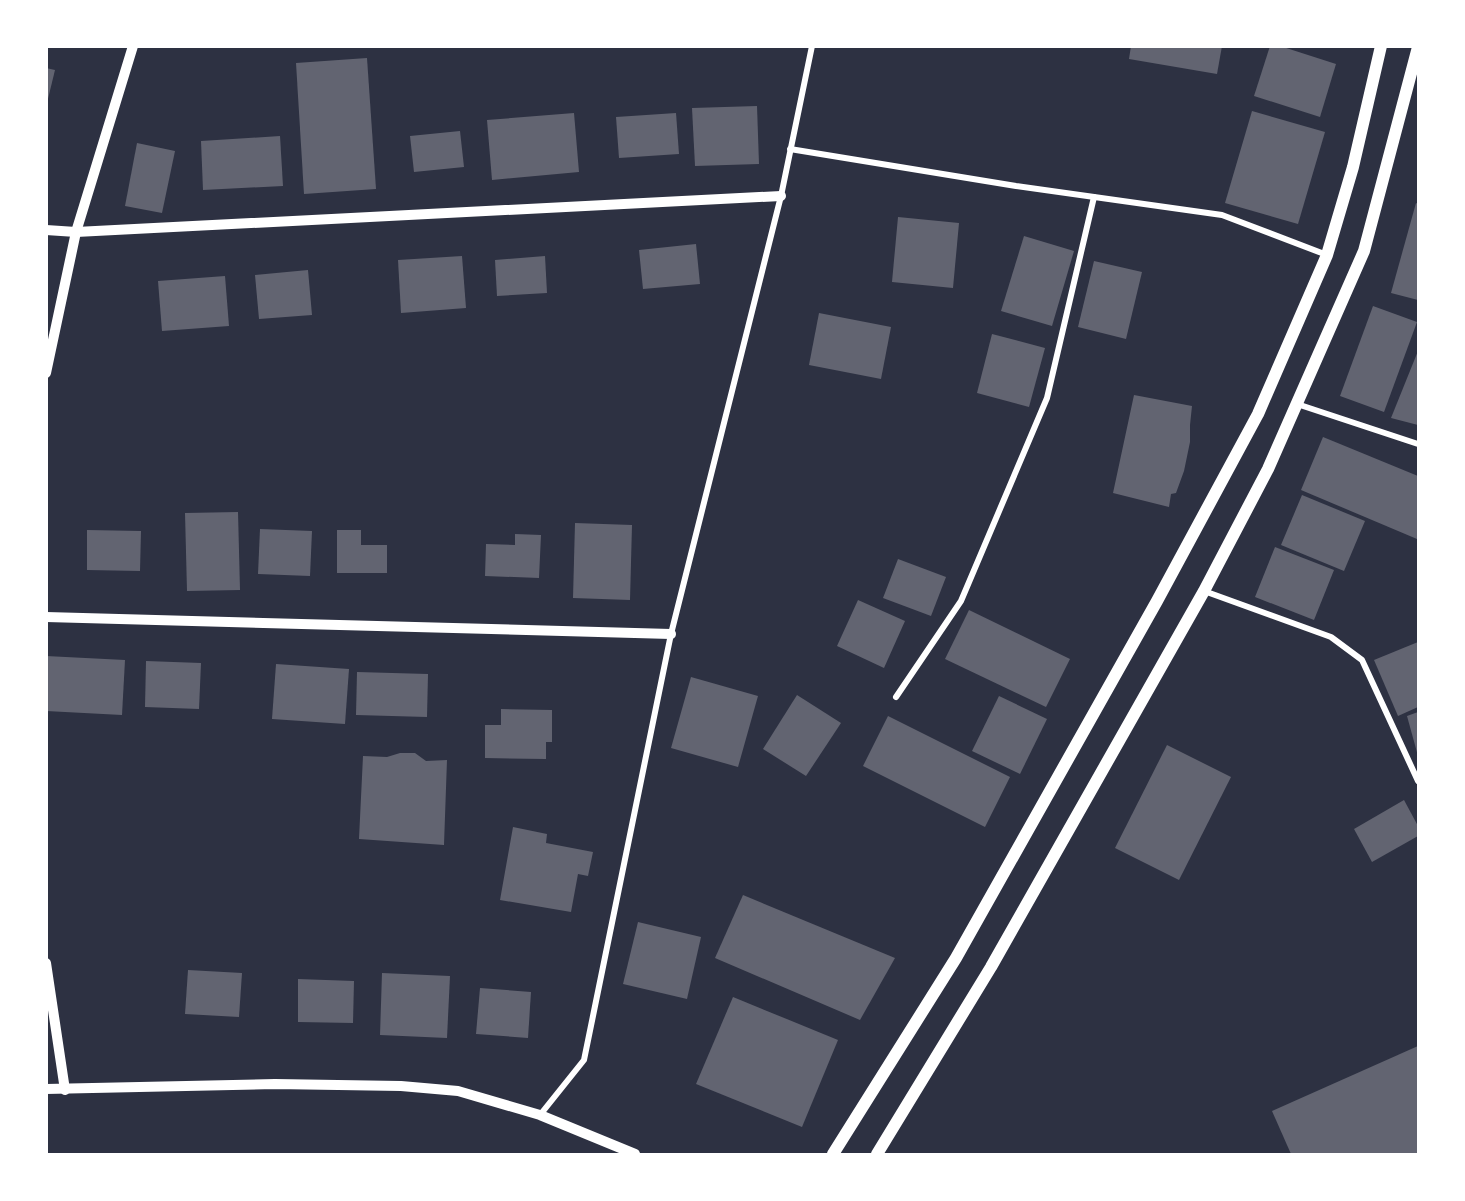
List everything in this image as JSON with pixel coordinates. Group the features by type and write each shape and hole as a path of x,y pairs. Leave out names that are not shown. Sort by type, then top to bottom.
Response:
{"main road":[{"path":"833,1155 956,958 1258,414 1327,255 1353,167 1381,46"},
{"path":"877,1155 991,967 1204,591 1268,469 1364,251 1419,47"}],"street":[{"path":"46,373 76,232 133,46"},
{"path":"540,1115 584,1060 671,634 781,196 812,46"},
{"path":"790,149 1222,215 1327,255"},
{"path":"46,230 76,232 781,196"},
{"path":"896,697 962,601 1047,398 1094,197"},
{"path":"1297,404 1419,444"},
{"path":"1204,591 1331,637 1362,660 1419,781"},
{"path":"46,617 671,634"},
{"path":"46,963 65,1090"},
{"path":"46,1089 275,1084 401,1086 458,1091 540,1115 635,1155"}],"building":[{"path":"1131,46 1222,46 1217,74 1129,59"},
{"path":"1270,46 1280,46 1336,64 1320,117 1254,96"},
{"path":"367,58 376,189 304,194 296,63"},
{"path":"46,68 55,70 47,103 46,103"},
{"path":"757,106 759,164 695,166 692,108"},
{"path":"1252,111 1325,132 1298,224 1225,203"},
{"path":"574,113 579,172 492,180 487,120"},
{"path":"676,113 679,154 619,158 616,117"},
{"path":"460,131 464,167 414,172 410,136"},
{"path":"280,136 283,186 203,190 201,141"},
{"path":"137,143 175,151 162,213 125,206"},
{"path":"1416,203 1418,204 1418,300 1391,293"},
{"path":"898,217 959,223 953,288 892,282"},
{"path":"1024,236 1074,251 1052,326 1001,311"},
{"path":"696,244 700,284 643,289 639,250"},
{"path":"462,256 466,308 401,313 398,260"},
{"path":"545,256 547,293 497,296 495,260"},
{"path":"1094,261 1142,272 1126,339 1078,327"},
{"path":"308,270 312,315 259,319 255,275"},
{"path":"225,276 229,326 162,331 158,281"},
{"path":"1373,306 1417,322 1384,412 1340,396"},
{"path":"819,313 891,327 881,379 809,365"},
{"path":"992,334 1045,348 1029,407 977,393"},
{"path":"1418,351 1418,425 1391,418"},
{"path":"1134,395 1192,406 1190,442 1184,471 1176,493 1171,494 1169,507 1113,493"},
{"path":"1323,437 1418,476 1417,539 1301,490"},
{"path":"1302,495 1365,521 1344,571 1281,545"},
{"path":"238,512 240,590 187,591 185,513"},
{"path":"575,523 632,525 630,600 573,598"},
{"path":"260,529 312,531 310,576 258,574"},
{"path":"87,530 141,531 140,571 87,570"},
{"path":"337,530 361,530 361,545 387,545 387,573 337,573"},
{"path":"515,534 541,535 539,578 485,576 486,544 515,545"},
{"path":"1275,547 1334,570 1314,620 1255,597"},
{"path":"898,559 946,577 931,616 883,598"},
{"path":"858,600 905,621 884,668 837,646"},
{"path":"969,610 1070,659 1046,707 945,659"},
{"path":"1418,642 1418,707 1398,716 1374,660"},
{"path":"46,656 125,660 122,715 46,711"},
{"path":"146,661 201,663 199,709 145,707"},
{"path":"276,664 349,669 345,724 272,719"},
{"path":"357,672 428,674 427,717 356,715"},
{"path":"691,677 758,696 738,767 671,748"},
{"path":"797,695 841,723 806,776 763,749"},
{"path":"999,696 1047,719 1020,774 972,751"},
{"path":"501,709 552,710 552,742 546,742 546,759 485,758 485,725 501,725"},
{"path":"1418,712 1418,756 1407,716"},
{"path":"888,716 1010,777 985,827 863,766"},
{"path":"1167,745 1231,777 1179,880 1115,848"},
{"path":"400,753 415,753 426,761 447,760 444,845 359,839 363,756 387,757"},
{"path":"1404,800 1418,826 1418,836 1372,862 1354,829"},
{"path":"513,827 547,834 546,843 593,852 588,876 578,874 571,912 500,900"},
{"path":"743,895 895,958 860,1020 715,958"},
{"path":"638,922 701,937 687,999 623,984"},
{"path":"188,970 242,973 239,1017 185,1014"},
{"path":"382,973 450,976 447,1038 380,1035"},
{"path":"298,979 354,981 353,1023 298,1022"},
{"path":"480,988 531,992 528,1038 476,1034"},
{"path":"733,997 838,1040 802,1127 696,1084"},
{"path":"1418,1046 1418,1154 1291,1154 1272,1111"}]}
